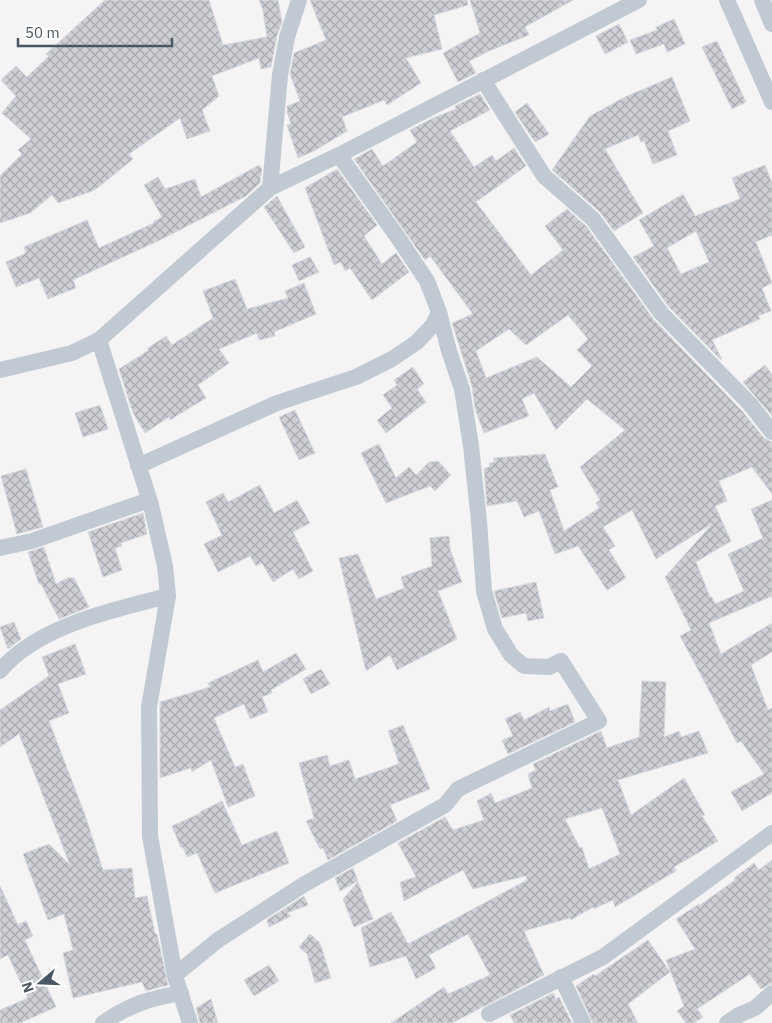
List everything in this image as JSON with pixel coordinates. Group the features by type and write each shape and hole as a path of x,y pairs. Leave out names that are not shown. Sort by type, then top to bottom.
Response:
{"street":[{"path":"0,370 72,352 99,340 270,188 639,0"},
{"path":"727,0 772,102"},
{"path":"762,0 772,24"},
{"path":"270,188 280,75 286,37 300,1"},
{"path":"483,80 544,176 594,218 661,313 750,404 772,432"},
{"path":"175,975 218,940 303,885 445,805 458,789 599,720 561,661 549,666 524,666 511,655 495,629 484,592 480,521 462,389 449,351 439,312 427,281 338,155"},
{"path":"138,466 277,403 356,377 392,359 418,342 433,325 439,312"},
{"path":"99,340 149,500 164,566 168,596 149,707 150,836 175,975 190,1023"},
{"path":"0,548 32,541 149,500"},
{"path":"0,671 11,658 38,639 109,611 168,596"},
{"path":"490,1014 603,957 772,832"},
{"path":"561,977 583,1023"},
{"path":"103,1023 124,1009 154,998 181,993"},
{"path":"727,1023 738,1015 755,1008 772,993"}],"building":[{"path":"105,0 209,0 223,45 267,37 263,11 259,0 278,0 282,22 277,35 271,67 261,69 259,58 212,76 219,96 202,110 210,131 187,139 180,118 129,154 133,159 95,190 58,203 52,195 30,213 0,223 0,176 22,154 18,150 31,139 2,113 16,96 1,80 16,66 27,77 49,56 46,54"},
{"path":"310,0 467,0 468,5 434,15 442,49 406,58 421,83 387,105 384,100 342,117 347,131 314,151 298,158 287,125 291,124 287,106 300,101 290,74 294,53 326,40"},
{"path":"470,0 573,0 525,27 529,35 469,61 476,73 458,82 443,53 480,33"},
{"path":"674,19 685,44 667,52 664,44 636,54 630,40 657,30 656,27"},
{"path":"619,24 628,42 605,54 596,36"},
{"path":"717,41 746,102 732,109 702,47"},
{"path":"672,77 690,121 668,131 677,155 653,164 644,141 641,142 638,135 605,149 643,213 614,231 600,212 552,170 590,116 627,96"},
{"path":"480,94 490,110 450,131 474,167 492,155 496,161 514,148 526,166 476,202 531,275 563,250 545,226 567,209 586,226 654,320 742,411 764,438 772,442 772,494 752,467 719,481 727,501 715,506 731,541 696,562 710,597 712,597 715,604 744,591 728,554 763,538 751,509 772,500 772,596 709,623 721,654 772,623 772,652 751,665 768,710 772,708 772,793 742,811 731,792 764,774 741,741 737,743 680,636 691,630 665,577 713,523 656,559 632,510 603,527 615,546 609,550 626,578 607,590 578,546 555,554 539,511 524,517 517,501 487,506 484,469 490,466 489,463 495,462 493,458 545,454 558,487 550,490 564,531 599,508 596,503 600,500 580,467 625,430 587,399 556,430 534,393 522,399 529,416 484,433 475,409 472,386 452,323 473,314 430,256 425,260 354,159 372,149 383,166 417,142 410,130 456,109 455,106","holes":["568,315 588,339 577,350 592,366 571,387 537,357 486,378 476,351 509,329 526,345"]},
{"path":"527,103 549,134 535,142 515,112"},
{"path":"259,165 262,169 260,183 246,196 158,241 73,280 76,288 48,299 39,278 16,287 6,262 26,253 24,247 87,220 99,248 154,223 162,217 144,185 158,177 165,189 195,179 201,197"},
{"path":"765,165 772,183 772,235 756,242 772,283 762,288 771,311 758,316 760,319 712,340 722,359 720,359 669,307 633,257 654,246 639,220 683,194 695,216 740,199 732,178","holes":["696,231 709,262 681,274 667,248"]},
{"path":"337,169 377,225 364,236 382,264 396,253 409,272 372,300 350,268 345,271 341,262 334,265 305,188"},
{"path":"277,196 305,247 294,253 264,207"},
{"path":"310,257 319,272 299,281 292,265"},
{"path":"235,279 247,309 288,298 285,291 304,283 316,314 274,332 275,336 259,340 257,333 219,349 229,363 198,385 206,398 170,420 169,417 145,433 133,413 119,369 149,350 148,348 166,336 172,345 213,318 203,291"},
{"path":"765,365 772,374 772,416 743,382"},
{"path":"413,367 424,384 417,389 426,402 386,433 377,420 392,408 383,395 397,385 394,380"},
{"path":"100,405 108,429 83,437 75,413"},
{"path":"295,410 315,453 299,460 279,417"},
{"path":"379,444 396,478 409,467 416,475 429,462 438,461 451,475 435,491 430,486 386,503 361,453"},
{"path":"26,469 43,527 17,534 1,476"},
{"path":"260,485 274,513 297,500 310,523 293,532 313,571 299,579 293,569 273,582 262,563 256,566 250,556 218,572 204,544 222,535 206,502 223,493 228,502"},
{"path":"143,513 147,534 121,543 122,546 115,548 122,570 103,577 88,532"},
{"path":"449,536 450,549 462,582 438,591 457,639 397,670 390,655 366,671 339,558 358,554 376,599 404,588 401,577 432,566 430,538"},
{"path":"44,547 56,584 67,578 74,578 89,607 59,619 41,584 39,584 28,552"},
{"path":"536,582 544,618 528,621 526,613 502,618 494,591"},
{"path":"14,622 21,639 8,649 0,627"},
{"path":"75,644 86,674 58,684 69,713 49,721 85,815 103,870 132,868 135,898 147,896 168,985 146,991 142,982 73,998 63,953 73,950 64,914 48,920 23,854 49,844 70,865 19,734 0,747 0,710 49,676 42,657"},
{"path":"296,653 306,669 271,690 272,693 262,697 268,712 250,719 244,704 214,718 235,767 243,764 255,796 228,807 211,760 192,772 191,768 160,778 160,702 210,687 208,683 258,660 263,672"},
{"path":"321,669 330,684 311,694 303,679"},
{"path":"642,681 666,682 664,737 679,731 681,737 699,731 708,753 618,780 631,815 684,778 705,815 702,816 718,841 674,867 676,871 615,907 613,900 594,909 593,907 571,920 570,918 524,931 544,975 452,1023 391,1023 444,987 448,994 490,975 468,934 429,955 436,968 416,979 406,956 370,967 361,928 391,912 408,944 527,880 526,876 473,889 463,870 404,901 400,882 416,877 398,843 445,817 453,830 484,820 477,801 491,793 495,803 532,788 528,774 536,770 533,764 601,731 607,748 639,737","holes":["602,808 620,854 589,869 582,847 580,848 565,819"]},
{"path":"568,704 575,722 508,754 502,740 513,736 505,719 520,712 524,720 549,707 550,711"},
{"path":"403,725 430,789 390,805 397,821 328,860 323,848 320,849 306,821 314,818 299,763 327,755 330,766 349,760 355,779 396,765 399,763 388,731"},
{"path":"222,801 242,845 277,831 289,863 215,893 197,853 187,857 172,826"},
{"path":"772,860 772,983 761,989 750,974 697,1009 703,1017 694,1023 686,1023 677,1011 684,1006 666,960 695,949 676,919 699,904 699,906 735,880 734,878 754,863 759,870"},
{"path":"353,868 358,881 340,891 335,878"},
{"path":"358,882 373,919 354,927 343,899"},
{"path":"0,886 18,925 26,921 33,936 25,940 56,1007 20,1023 0,1023 0,1010 28,998 8,955 0,959"},
{"path":"304,896 308,905 287,913 291,916 269,927 267,920"},
{"path":"310,934 320,943 331,978 315,983 307,954 299,947"},
{"path":"648,940 670,972 628,1004 638,1023 593,1023 576,986 594,974 595,976"},
{"path":"269,965 279,981 254,996 244,980"},
{"path":"553,993 556,999 559,997 572,1023 514,1023 510,1015"},
{"path":"211,999 218,1023 200,1023 196,1008"}]}
